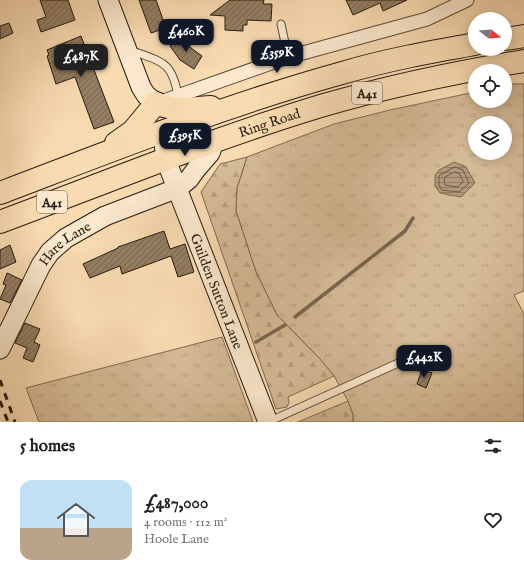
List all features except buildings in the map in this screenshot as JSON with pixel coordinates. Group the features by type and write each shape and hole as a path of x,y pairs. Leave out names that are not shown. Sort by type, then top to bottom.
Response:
{"highway":[{"path":"512,38 524,36"},
{"name":"Ring Road","path":"0,193 236,105 343,72 414,55 468,45"},
{"name":"Ring Road","path":"0,222 214,142 324,105 457,72 524,61"},
{"path":"100,155 133,131 156,103 165,108 174,109 236,105"}],"street":[{"path":"108,0 140,87 146,95 156,103 288,57 427,19 467,0"},
{"path":"166,160 164,142 172,129"},
{"path":"178,188 189,179 210,153 214,142"},
{"name":"Guilden Sutton Lane","path":"166,160 268,422"},
{"name":"Hare Lane","path":"2,346 41,265 50,252 66,238 105,216 178,188"}],"lane":[{"path":"281,24 288,57"},
{"path":"126,48 165,64 171,70 175,78 178,96"},
{"path":"268,422 407,359"}],"green space":[{"path":"512,84 524,84 524,291 514,295 524,314 524,422 353,422 353,415 348,401 334,376 320,359 277,315 256,272 236,211 237,188 247,157 334,124 390,110 468,93 468,108 512,108"},
{"path":"247,157 237,188 236,211 256,272 277,315 320,359 334,376 288,397 289,402 287,407 276,409 201,192 220,164"},
{"path":"222,337 253,422 39,422 26,388"},
{"path":"348,401 353,415 353,422 298,422"}],"water":[{"path":"454,162 466,167 475,183 461,197 440,193 435,186 435,175 439,170"}],"waterway":[{"path":"295,317 405,231 413,218"},
{"path":"256,342 285,325"}],"railway":[{"path":"0,380 15,422"},
{"path":"0,401 8,422"}]}
